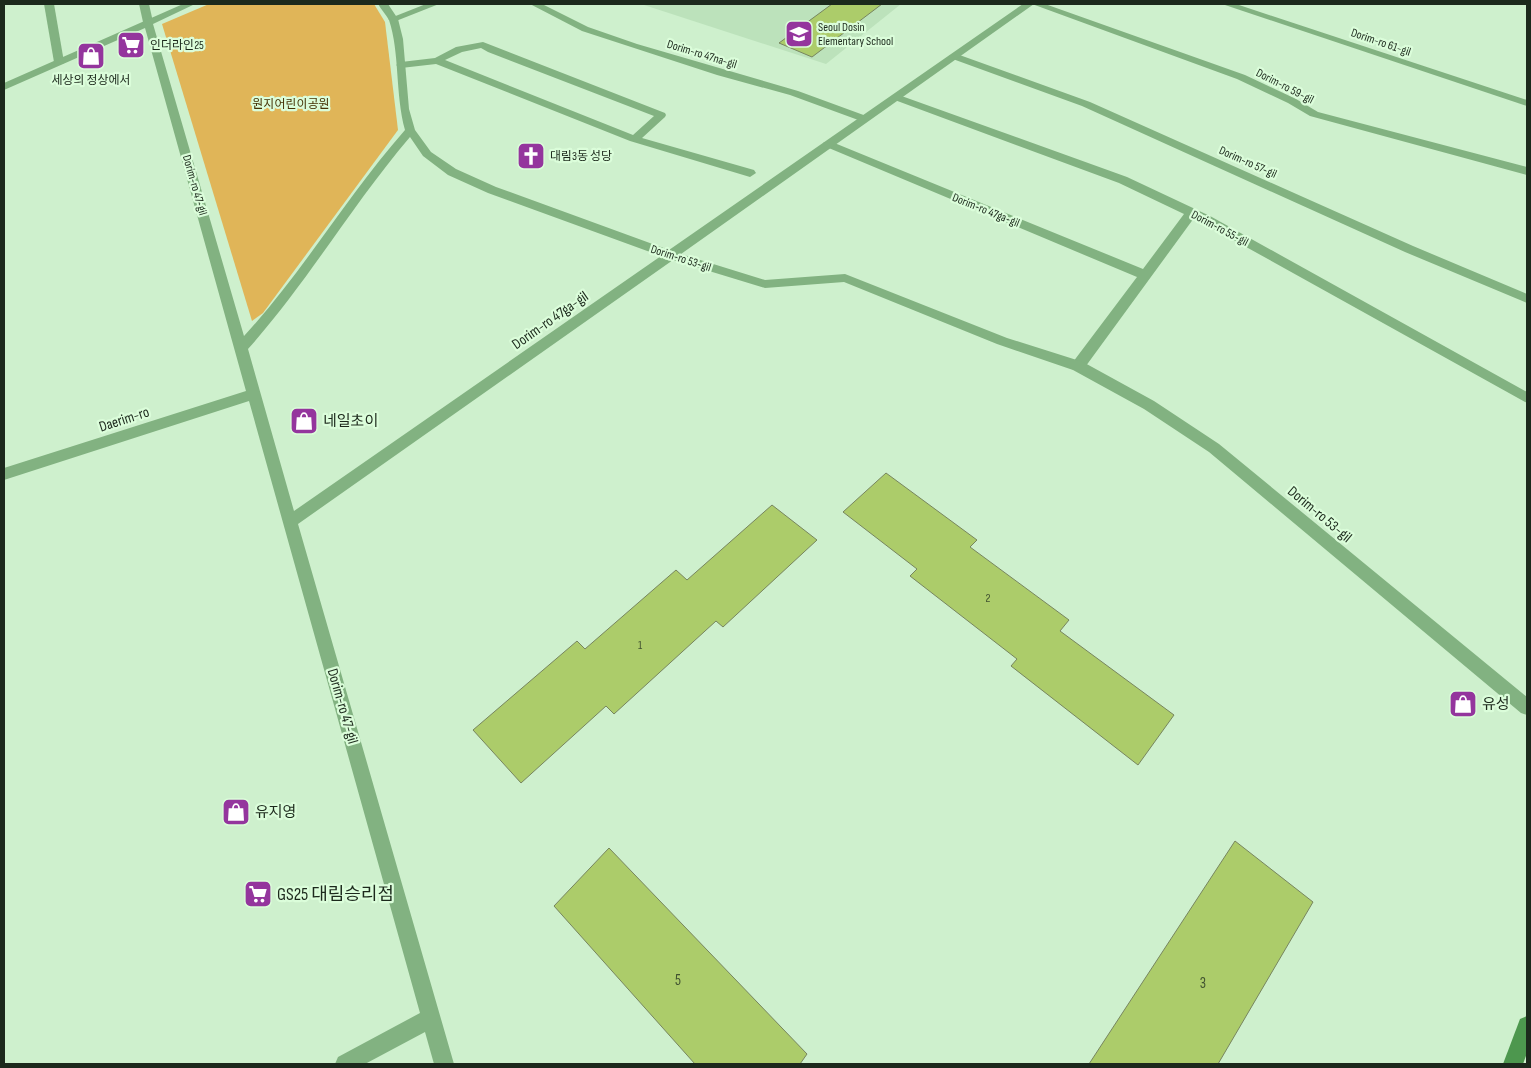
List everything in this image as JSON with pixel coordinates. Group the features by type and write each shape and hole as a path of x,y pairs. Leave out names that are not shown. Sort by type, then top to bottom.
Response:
{"street":[{"path":"49,4 59,62"},
{"name":"Dorim-ro 47-gil","path":"144,4 444,1064"},
{"path":"4,87 190,4"},
{"name":"Dorim-ro 53-gil","path":"383,4 393,19 398,39 404,109 410,130 428,154 452,172 492,190 670,255 765,284 845,278 1002,341 1078,366 1149,405 1214,448 1527,707"},
{"path":"393,19 434,4"},
{"name":"Dorim-ro 47na-gil","path":"535,4 585,29 721,73 794,93 865,119"},
{"name":"Dorim-ro 47ga-gil","path":"290,522 1029,4"},
{"name":"Dorim-ro 59-gil","path":"1037,4 1241,77 1292,101 1314,114 1527,171"},
{"name":"Dorim-ro 61-gil","path":"1227,4 1494,93 1527,102"},
{"path":"400,65 437,61 459,49 483,45 490,50 661,115 634,139"},
{"name":"Dorim-ro 57-gil","path":"954,56 1086,104 1410,249 1527,299"},
{"path":"437,61 634,139 750,173"},
{"name":"Dorim-ro 55-gil","path":"896,97 1122,180 1191,213 1527,398"},
{"path":"241,348 266,322 386,156 410,130"},
{"name":"Dorim-ro 47ga-gil","path":"828,144 1145,275"},
{"path":"1078,366 1191,213"},
{"name":"Daerim-ro","path":"4,474 254,394"},
{"path":"345,1064 431,1018"},
{"path":"1513,1064 1527,1026"}],"shaded area":[{"name":"Seoul Dosin Elementary School","path":"641,4 901,4 826,64"}],"green space":[{"name":"원지어린이공원","path":"209,4 374,4 385,22 398,130 263,313 252,321 162,24"}],"building":[{"path":"832,4 882,4 812,57 779,43"},
{"path":"886,473 977,540 970,547 1069,620 1060,631 1174,715 1138,765 1011,666 1017,659 910,576 917,569 843,512"},
{"path":"772,505 817,540 723,627 716,621 614,714 606,706 521,783 473,730 577,641 585,649 676,570 687,580"},
{"path":"1235,841 1313,902 1218,1064 1089,1064"},
{"path":"609,848 807,1054 800,1064 695,1064 554,906"}],"place":[{"name":"Seoul Dosin Elementary School","path":"799,34"},
{"name":"인더라인25","path":"131,45"},
{"name":"세상의 정상에서","path":"91,56"},
{"name":"대림3동 성당","path":"531,156"},
{"name":"네일초이","path":"304,421"},
{"name":"유성","path":"1463,704"},
{"name":"유지영","path":"236,812"},
{"name":"GS25 대림승리점","path":"258,894"}]}
